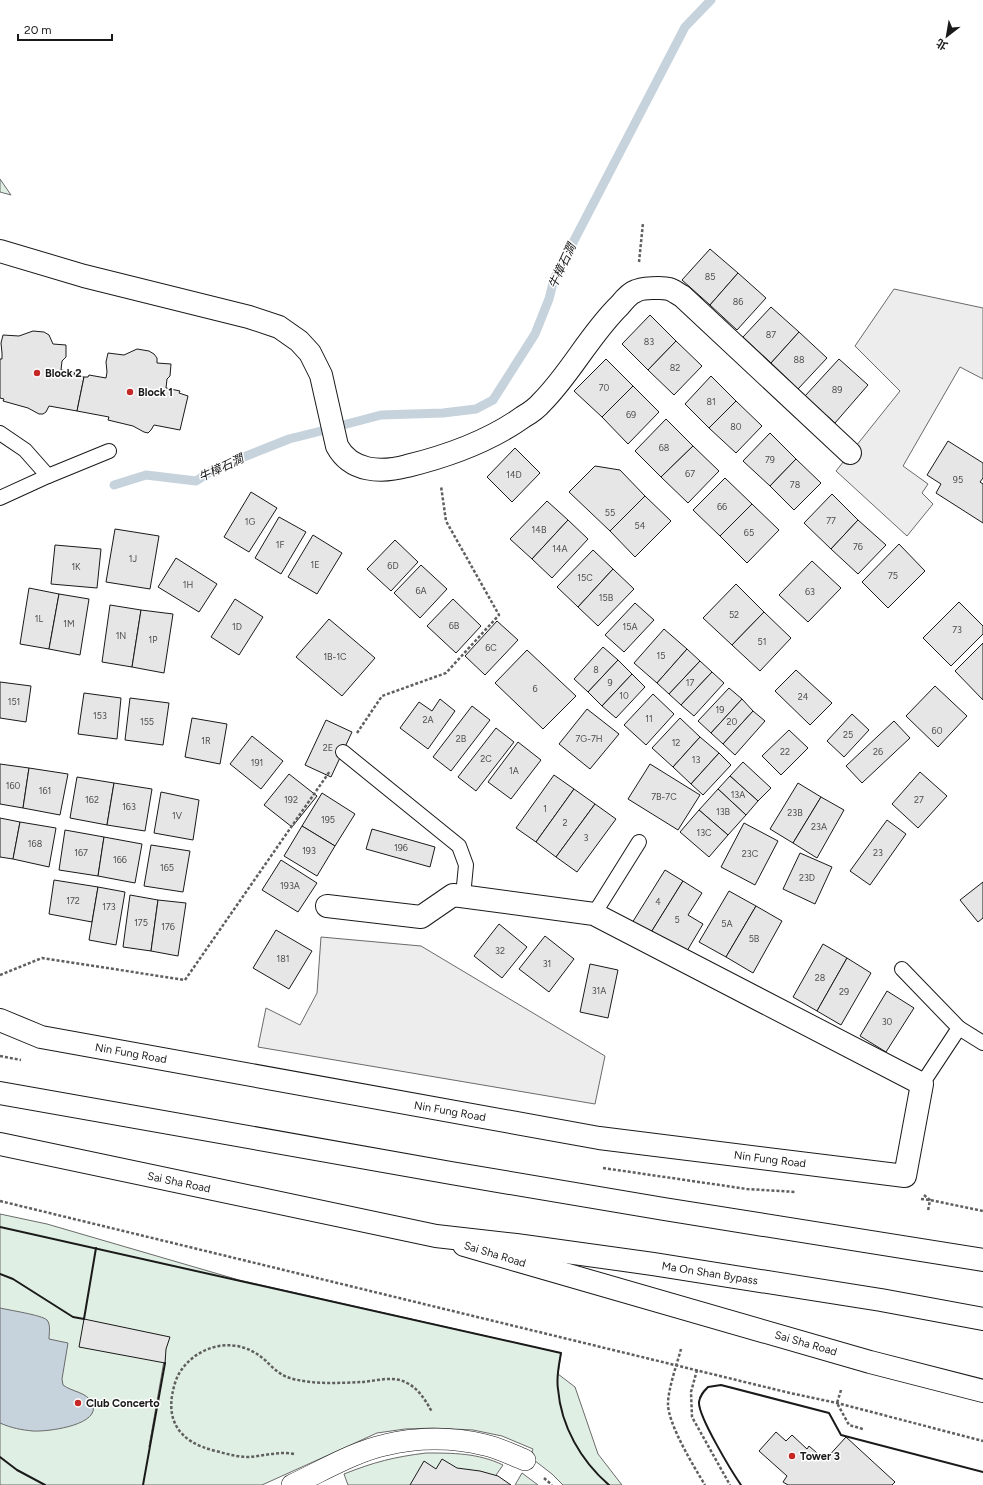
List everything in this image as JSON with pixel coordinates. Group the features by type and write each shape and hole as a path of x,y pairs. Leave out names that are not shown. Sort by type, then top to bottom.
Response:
{"street":[{"path":"0,251 84,276 279,327 299,341 310,353 321,376 338,446 345,457 361,467 380,471 401,468 436,458 490,438 509,427 542,403 610,314 636,290 654,288 668,288 682,296 850,453"},
{"path":"326,906 421,917 453,895 594,914 922,1084"},
{"name":"Nin Fung Road","path":"0,1020 41,1037 598,1138 905,1176 922,1084"},
{"path":"0,1093 451,1174 672,1211 983,1260"},
{"name":"Sai Sha Road","path":"0,1144 436,1236 870,1362 983,1391"},
{"name":"Ma On Shan Bypass","path":"436,1236 516,1245 653,1264 881,1300 983,1319"},
{"path":"300,1481 366,1451 384,1445 409,1441 467,1441 486,1445 525,1460"}],"lane":[{"path":"0,433 25,450 48,476"},
{"path":"0,498 109,451"},
{"path":"343,752 459,846 466,865 463,896"},
{"path":"594,914 639,842"},
{"path":"902,969 959,1028 983,1043"},
{"path":"922,1084 959,1028"}],"path":[{"path":"636,290 643,223"},
{"path":"0,975 42,958 185,980 382,696 446,674 499,615 446,521 436,458"},
{"path":"930,1200 983,1211"},
{"path":"0,1201 838,1403 983,1441"},
{"path":"300,1481 301,1461 293,1454 281,1453 249,1456 230,1455 202,1447 190,1441 179,1431 172,1419 171,1405 173,1391 177,1377 184,1366 194,1356 207,1349 234,1344 245,1347 257,1354 286,1376 300,1381 339,1383 389,1379 399,1380 416,1389 424,1399 432,1412 435,1424 436,1440"},
{"path":"682,1349 668,1404 671,1419 690,1460 705,1485"},
{"path":"697,1370 691,1392 692,1417 730,1485"},
{"path":"841,1390 838,1403 849,1425 864,1429"}],"green space":[{"path":"0,179 11,195 0,192"},
{"path":"0,1214 47,1224 239,1280 561,1353 558,1374 575,1387 598,1454 622,1485 563,1485 552,1474 530,1457 533,1449 502,1436 473,1430 434,1428 405,1429 377,1433 262,1485 0,1485","holes":["165,1355 165,1363 149,1447"]},
{"path":"426,1453 475,1456 503,1465 494,1478 417,1485 348,1485 344,1474 384,1460"},
{"path":"522,1473 538,1485 515,1485"}],"shaded area":[{"path":"894,289 983,308 983,379 960,367 903,466 928,484 922,493 933,504 907,536 836,471 900,391 855,346"},
{"path":"321,937 421,946 605,1056 595,1104 258,1047 266,1008 300,1025 317,993"},
{"path":"0,1308 44,1318 49,1324 49,1339 68,1343 62,1379 63,1385 83,1394 90,1399 93,1411 89,1417 72,1426 40,1431 21,1429 0,1423"}],"building":[{"path":"710,249 738,273 710,305 682,280"},
{"path":"738,273 766,298 737,330 710,305"},
{"path":"771,307 799,332 771,363 743,337"},
{"path":"650,315 676,341 648,370 622,344"},
{"name":"Block 2","path":"33,331 44,332 49,335 53,344 66,345 66,357 62,361 61,370 75,372 74,375 84,377 77,411 49,406 46,412 39,414 28,408 3,401 4,399 0,398 0,359 2,359 1,343 3,335 19,336"},
{"path":"799,332 827,358 798,389 771,363"},
{"path":"676,341 702,366 674,395 648,370"},
{"name":"Block 1","path":"137,349 149,351 154,354 157,358 157,363 171,364 170,376 167,379 166,388 180,391 179,393 188,396 180,430 154,425 148,433 133,426 108,420 109,417 77,411 84,377 88,377 89,375 106,378 106,362 108,353 124,355"},
{"path":"606,359 633,386 602,417 574,391"},
{"path":"839,359 868,385 835,423 805,396"},
{"path":"711,376 736,401 709,428 685,404"},
{"path":"633,386 659,412 628,444 602,417"},
{"path":"736,401 762,426 736,453 709,428"},
{"path":"666,419 693,446 661,477 635,451"},
{"path":"770,433 796,459 770,486 743,461"},
{"path":"948,441 983,463 983,478 980,482 983,484 983,523 936,493 941,484 927,475"},
{"path":"693,446 719,471 688,503 661,477"},
{"path":"515,448 540,473 512,502 487,477"},
{"path":"796,459 821,483 794,510 770,486"},
{"path":"595,466 620,470 645,496 610,531 569,492"},
{"path":"725,478 752,504 720,536 693,510"},
{"path":"251,492 277,508 249,552 224,537"},
{"path":"832,494 858,520 831,549 804,523"},
{"path":"645,496 671,521 635,557 610,531"},
{"path":"547,501 568,520 532,559 510,539"},
{"path":"752,504 779,530 747,563 720,536"},
{"path":"279,517 306,532 281,574 255,558"},
{"path":"568,520 588,539 552,578 532,559"},
{"path":"858,520 886,545 858,574 831,549"},
{"path":"115,529 159,536 150,589 106,582"},
{"path":"313,535 342,553 317,594 288,577"},
{"path":"395,540 418,562 391,591 367,569"},
{"path":"899,544 925,571 888,608 862,582"},
{"path":"55,545 101,549 97,588 51,584"},
{"path":"593,550 613,569 578,607 557,587"},
{"path":"176,558 217,584 199,612 158,587"},
{"path":"812,561 841,588 808,622 779,595"},
{"path":"421,565 447,589 420,618 394,593"},
{"path":"613,569 634,589 598,626 578,607"},
{"path":"736,584 764,612 732,645 703,618"},
{"path":"29,588 59,594 49,649 20,644"},
{"path":"59,594 89,599 80,655 49,649"},
{"path":"235,599 263,617 239,655 211,637"},
{"path":"453,599 481,626 456,653 427,626"},
{"path":"959,602 983,626 983,634 951,666 923,638"},
{"path":"635,603 654,620 624,652 605,635"},
{"path":"110,605 141,610 132,667 102,662"},
{"path":"141,610 173,614 164,673 132,667"},
{"path":"764,612 791,638 760,671 732,645"},
{"path":"329,619 375,658 342,696 296,657"},
{"path":"497,621 518,640 485,675 465,656"},
{"path":"664,629 687,649 657,683 634,663"},
{"path":"983,643 983,700 955,671"},
{"path":"603,647 618,660 588,692 574,679"},
{"path":"687,649 700,661 669,694 657,683"},
{"path":"527,650 576,696 543,729 495,683"},
{"path":"618,660 632,674 602,706 588,692"},
{"path":"700,661 712,672 681,705 669,694"},
{"path":"796,670 832,703 810,725 775,691"},
{"path":"712,672 724,683 694,716 681,705"},
{"path":"632,674 645,687 616,718 602,706"},
{"path":"0,682 31,686 26,722 0,718"},
{"path":"935,686 967,716 938,747 906,716"},
{"path":"729,688 742,699 711,733 698,721"},
{"path":"84,693 121,698 117,739 78,734"},
{"path":"653,694 674,714 646,745 624,725"},
{"path":"130,698 169,703 163,745 125,740"},
{"path":"440,699 455,711 428,749 400,728 419,702 432,711"},
{"path":"742,699 753,711 723,744 711,733"},
{"path":"472,706 490,720 451,771 433,757"},
{"path":"587,709 619,734 590,769 559,744"},
{"path":"753,711 765,721 735,755 723,744"},
{"path":"852,714 869,730 844,757 827,741"},
{"path":"192,718 227,724 220,764 185,757"},
{"path":"680,718 700,737 673,767 652,748"},
{"path":"326,720 352,732 331,777 305,765"},
{"path":"894,721 910,738 862,783 846,766"},
{"path":"496,728 514,742 476,791 458,777"},
{"path":"789,730 808,748 781,775 762,756"},
{"path":"252,736 283,761 261,789 230,764"},
{"path":"700,737 719,753 691,784 673,767"},
{"path":"518,742 541,760 511,799 488,782"},
{"path":"719,753 731,765 703,795 691,784"},
{"path":"743,762 771,788 758,801 730,776"},
{"path":"0,764 29,768 23,808 0,804"},
{"path":"650,764 700,795 678,830 628,799"},
{"path":"29,768 68,774 60,815 23,808"},
{"path":"920,772 947,796 918,828 892,804"},
{"path":"289,774 317,796 292,827 264,805"},
{"path":"554,775 574,789 536,842 516,828"},
{"path":"730,776 758,801 746,815 718,789"},
{"path":"77,777 114,783 107,825 70,818"},
{"path":"114,783 152,789 145,831 107,825"},
{"path":"798,783 821,797 793,843 770,829"},
{"path":"574,789 595,804 556,857 536,842"},
{"path":"718,789 746,815 728,835 699,810"},
{"path":"161,792 199,800 193,840 154,833"},
{"path":"322,793 355,814 335,846 302,826"},
{"path":"821,797 844,810 817,858 793,843"},
{"path":"595,804 616,819 577,872 556,857"},
{"path":"699,810 728,835 709,857 680,832"},
{"path":"0,818 20,822 13,859 0,857"},
{"path":"887,820 906,834 870,885 850,871"},
{"path":"20,822 56,828 49,867 13,859"},
{"path":"744,823 778,841 755,885 721,867"},
{"path":"302,826 335,846 317,876 284,856"},
{"path":"372,829 435,847 430,867 366,849"},
{"path":"65,830 104,837 98,876 59,870"},
{"path":"104,837 142,844 135,883 98,876"},
{"path":"151,845 190,851 183,892 144,886"},
{"path":"800,853 832,867 815,904 783,889"},
{"path":"281,860 317,883 298,912 262,890"},
{"path":"665,870 683,881 650,934 632,923"},
{"path":"54,880 98,887 92,922 49,914"},
{"path":"683,881 702,893 688,915 703,924 684,956 650,934"},
{"path":"983,882 983,918 978,922 960,900"},
{"path":"98,887 125,892 116,945 89,940"},
{"path":"729,891 756,906 726,957 699,942"},
{"path":"130,895 158,900 151,951 123,947"},
{"path":"158,900 186,903 178,956 151,951"},
{"path":"756,906 782,921 753,973 726,957"},
{"path":"499,924 527,947 502,978 474,956"},
{"path":"276,930 312,951 289,989 253,968"},
{"path":"545,936 574,959 549,992 519,969"},
{"path":"823,944 847,958 817,1011 793,997"},
{"path":"847,958 871,973 841,1025 817,1011"},
{"path":"590,964 618,970 608,1018 580,1012"},
{"path":"887,991 914,1008 886,1052 860,1036"},
{"path":"84,1319 170,1337 166,1349 165,1363 79,1347"},
{"name":"Tower 3","path":"776,1432 786,1441 792,1435 807,1449 809,1446 825,1460 846,1437 895,1482 892,1485 788,1485 783,1482 787,1476 759,1451"},
{"path":"442,1459 457,1468 480,1471 498,1476 511,1485 410,1485 424,1461 436,1469"}],"waterway":[{"name":"牛樟石澗","path":"343,425 381,415 443,413 476,409 493,400 535,334 549,299 554,279 685,27 711,0"},
{"name":"牛樟石澗","path":"114,485 146,475 196,481 216,468 289,439 325,430"}],"wall":[{"path":"0,1227 561,1353 557,1384 563,1416 581,1454 599,1476 609,1485"},
{"path":"0,1274 13,1279 73,1317 84,1319 96,1248"},
{"path":"143,1485 165,1363"},
{"path":"741,1485 716,1444 700,1409 700,1397 708,1387 721,1385 829,1413 841,1435 983,1472"},
{"path":"0,1457 17,1470 45,1485"}],"place":[{"name":"Block 2","path":"37,373"},
{"name":"Block 1","path":"130,392"},
{"name":"Club Concerto","path":"78,1403"},
{"name":"Tower 3","path":"792,1456"}]}
